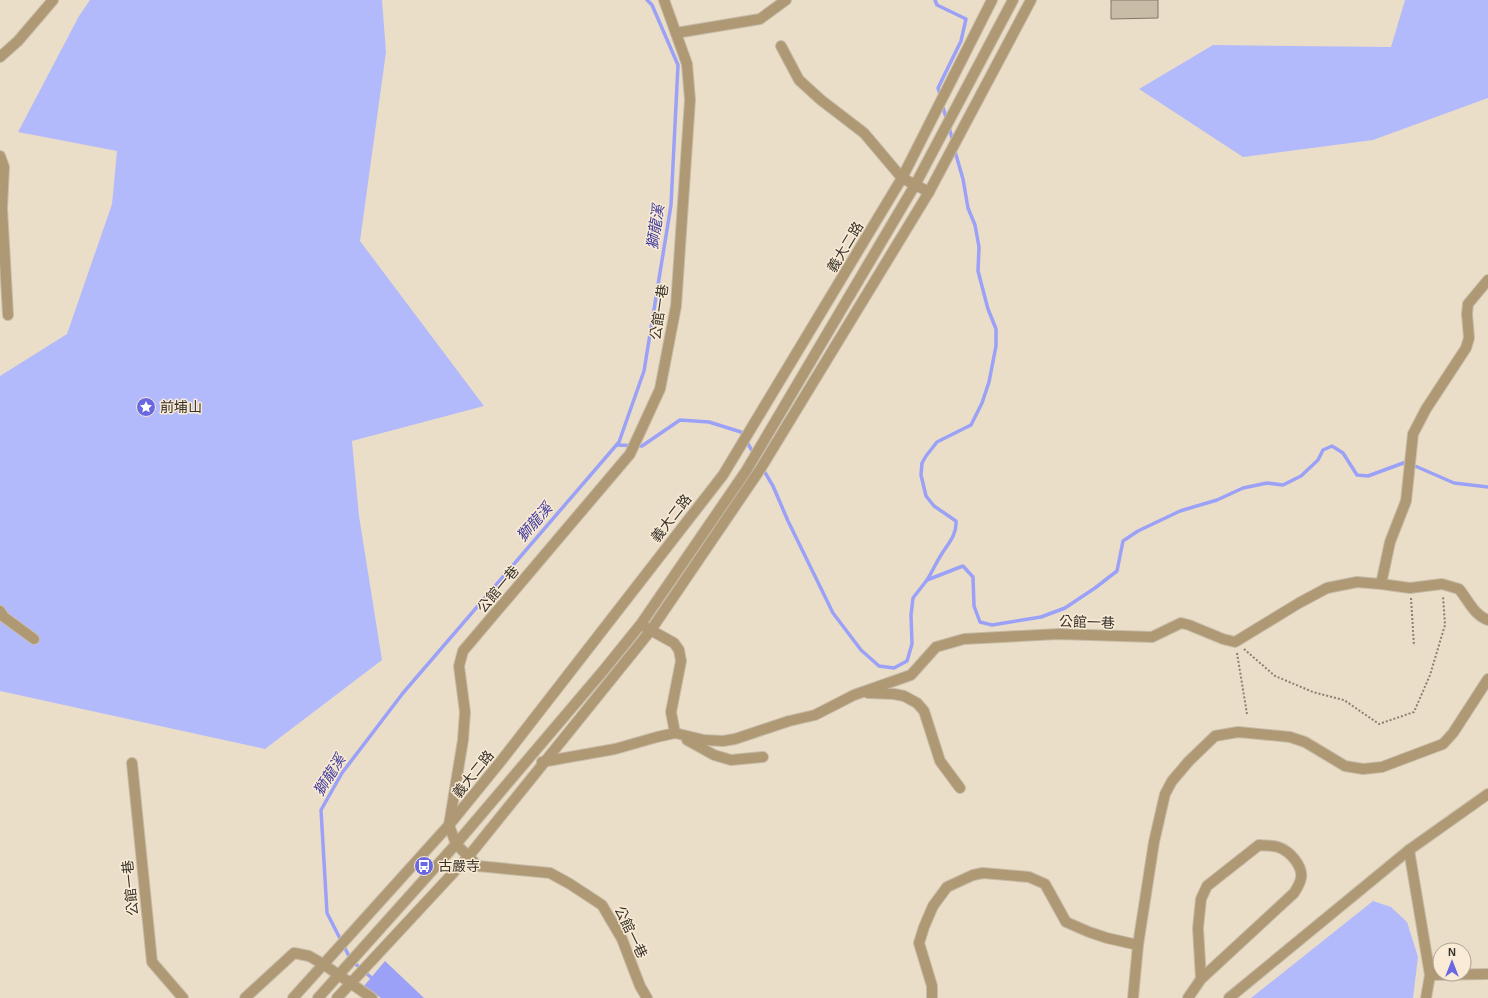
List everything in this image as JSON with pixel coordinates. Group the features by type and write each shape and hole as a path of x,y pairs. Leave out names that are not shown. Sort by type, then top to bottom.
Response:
{"street":[{"path":"0,58 18,42 53,0"},
{"name":"公館一巷","path":"647,998 640,986 622,939 602,905 550,873 478,866 456,844 449,825 463,740 465,712 459,666 463,651 630,454 660,389 676,306 690,100 687,64 664,0"},
{"path":"676,33 760,19 786,0"},
{"name":"義大二路","path":"293,998 449,825 506,755 723,474 902,178 992,0"},
{"name":"義大二路","path":"318,998 456,844 603,671 640,624 746,471 915,185 1013,0"},
{"path":"337,998 468,857 651,630 760,468 929,192 1031,0"},
{"path":"780,46 799,80 821,100 864,133 902,178 929,192"},
{"path":"0,156 4,167 2,223 8,315"},
{"path":"1381,584 1390,542 1406,501 1413,434 1426,409 1466,348 1469,338 1467,314 1468,304 1488,280"},
{"path":"1235,642 1298,603 1327,588 1357,582 1410,588 1442,584 1459,589 1474,610 1482,618 1488,620"},
{"path":"0,611 4,617 34,639"},
{"name":"公館一巷","path":"523,765 615,749 656,737 675,734 704,740 723,741 735,739 789,721 815,715 854,695 911,675 936,647 964,639 1058,634 1152,637 1181,623 1235,642"},
{"path":"640,624 674,643 679,650 681,661 671,712 675,734 714,755 731,760 763,757"},
{"path":"1133,998 1138,944 1154,842 1166,794 1172,781 1189,760 1215,736 1238,732 1290,737 1305,742 1345,766 1363,769 1382,767 1443,744 1453,733 1488,679"},
{"path":"854,695 866,692 894,694 904,696 917,703 924,711 940,761 960,788"},
{"name":"公館一巷","path":"132,763 152,962 183,998"},
{"path":"1228,998 1409,850 1488,794"},
{"path":"1188,998 1202,980 1294,893 1301,877 1295,860 1288,853 1278,847 1259,845 1207,886 1200,899 1198,928 1202,980"},
{"path":"1409,850 1430,975 1426,998"},
{"path":"932,998 932,986 919,943 924,927 933,906 947,887 983,873 1029,877 1045,884 1066,922 1095,934 1138,944"},
{"path":"245,998 294,953 309,956 323,964 372,998"},
{"path":"1430,975 1488,974"}],"path":[{"path":"1235,642 1275,676 1313,692 1344,700 1379,724 1414,712 1430,675 1446,625 1442,584"},
{"path":"1410,588 1414,646"},
{"path":"1235,642 1247,714"}],"shaded area":[{"path":"90,0 382,0 386,52 360,241 484,406 352,441 359,516 382,660 265,749 0,691 0,376 67,334 112,204 117,151 18,132 79,16"},
{"path":"1405,0 1488,0 1488,98 1373,140 1243,157 1139,89 1213,45 1391,47"},
{"path":"1373,901 1391,907 1407,922 1418,957 1413,998 1251,998"},
{"path":"385,961 424,998 381,998 364,986"}],"building":[{"path":"1111,0 1158,0 1158,18 1111,19"}],"waterway":[{"name":"獅龍溪","path":"374,980 351,960 327,913 321,810 342,773 403,693 619,442 644,371 671,205 678,65 652,5 647,0"},
{"path":"935,0 937,5 966,19 961,41 938,88 941,98"},
{"path":"942,104 947,121"},
{"path":"949,127 953,142"},
{"path":"927,580 954,535 956,521 934,506 926,496 921,475 922,463 937,442 971,425 982,403 989,382 996,346 996,329 988,309 978,271 979,247 975,225 968,208 963,179 954,148"},
{"path":"617,445 642,446 680,420 709,422 741,432 773,486 788,521 833,613 861,650 879,666 894,668 907,661 912,644 911,615 913,598 927,580 963,566 973,577 974,606 980,622 992,625 1041,617 1065,608 1117,571 1123,541 1138,531 1180,511 1217,500 1243,488 1267,483 1283,485 1301,476 1318,460 1323,450 1332,446 1343,453 1357,475 1368,476 1406,462 1454,483 1488,487"}],"place":[{"name":"前埔山","path":"146,407"},
{"name":"古嚴寺","path":"424,866"}]}
